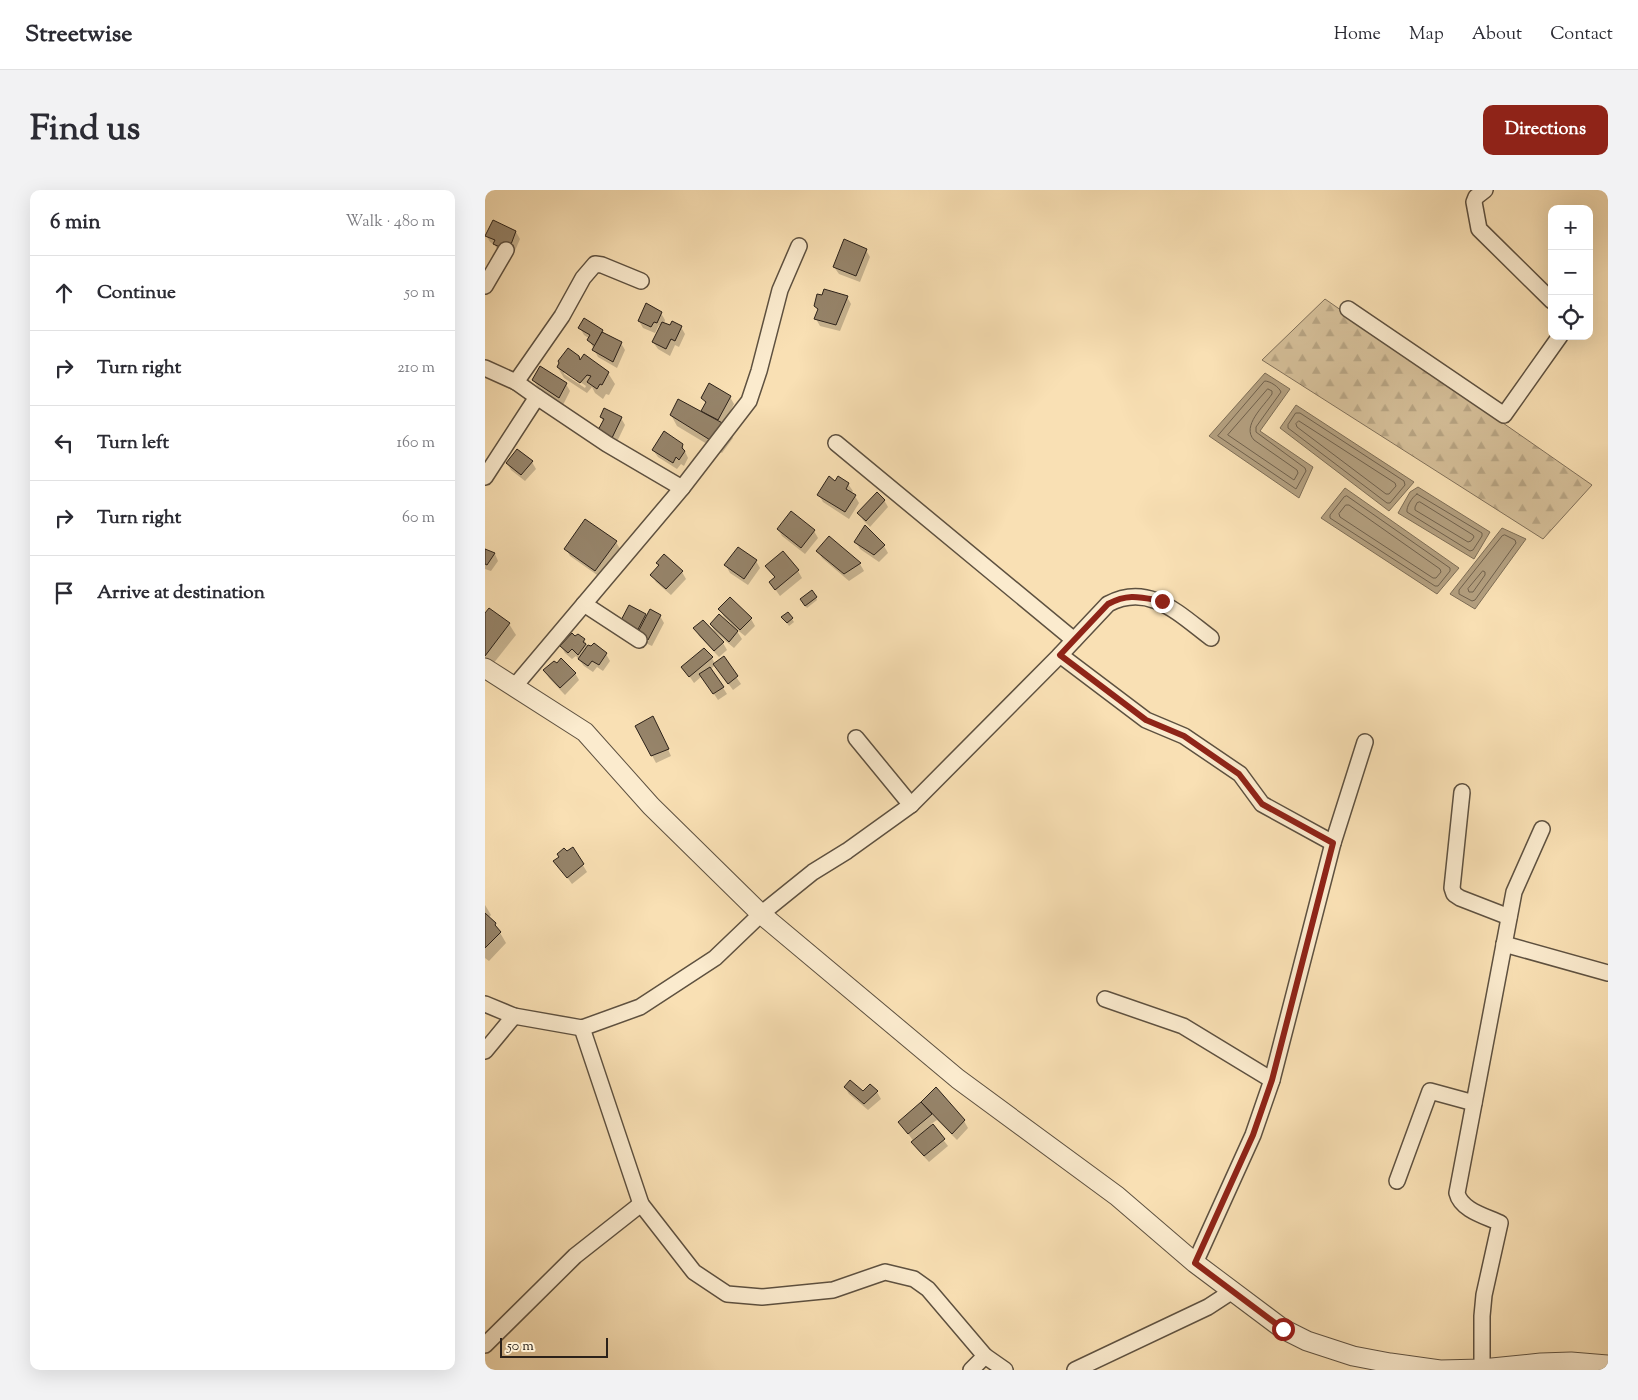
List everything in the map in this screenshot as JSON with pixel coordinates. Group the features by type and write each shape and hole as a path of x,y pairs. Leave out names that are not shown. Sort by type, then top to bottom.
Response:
{"street":[{"path":"1477,192 1475,208 1479,228 1548,297"},
{"path":"514,687 682,488 749,401 759,371 780,290 799,246"},
{"path":"485,286 506,250"},
{"path":"517,382 562,316 583,278 595,264 641,281"},
{"path":"1348,310 1504,415 1557,340"},
{"path":"485,368 517,382 607,444 682,488"},
{"path":"485,477 537,397"},
{"path":"836,443 1074,640"},
{"path":"485,1004 514,1016 582,1028 640,1007 715,958 761,914 813,872 847,851 911,805 1108,604 1118,598 1133,596 1162,601 1211,638"},
{"path":"584,604 639,640"},
{"path":"1060,655 1146,720 1184,736 1239,774 1262,804 1333,843"},
{"path":"485,668 585,732 651,806 761,914 958,1079 1117,1196 1231,1292 1283,1329 1307,1341 1353,1356 1401,1367 1440,1370 1528,1367 1571,1362 1608,1365"},
{"path":"856,738 911,805"},
{"path":"1195,1263 1253,1135 1272,1080 1333,843 1365,742"},
{"path":"1462,792 1452,888 1454,894 1509,917"},
{"path":"1482,1369 1484,1295 1500,1223 1463,1205 1457,1193 1514,892 1542,829"},
{"path":"1503,944 1608,973"},
{"path":"1105,999 1183,1026 1272,1080"},
{"path":"485,1051 514,1016"},
{"path":"582,1028 641,1204 694,1272 727,1294 762,1296 833,1290 885,1272 914,1279 928,1289 985,1356 1005,1370"},
{"path":"1397,1181 1431,1092 1474,1103"},
{"path":"485,1344 575,1256 641,1204"},
{"path":"1075,1370 1208,1307 1231,1292"},
{"path":"971,1370 985,1356"}],"green space":[{"path":"1325,299 1592,485 1543,539 1262,360"}],"water":[{"path":"1265,373 1290,389 1260,431 1313,467 1299,498 1209,436"},
{"path":"1296,405 1414,482 1389,511 1280,428"},
{"path":"1418,487 1490,532 1474,559 1398,513 1410,492"},
{"path":"1345,488 1459,568 1437,594 1321,518"},
{"path":"1502,528 1526,539 1475,609 1450,594"}],"building":[{"path":"493,220 516,231 510,247 502,248 493,244 495,240 485,236"},
{"path":"844,239 867,249 856,276 833,267"},
{"path":"824,289 848,296 836,325 814,319 818,309 814,306 817,294 822,295"},
{"path":"646,303 662,312 657,323 654,322 651,327 638,321"},
{"path":"584,318 603,330 595,346 587,340 590,335 578,328"},
{"path":"672,321 682,326 675,341 671,339 666,349 652,342 662,322 670,325"},
{"path":"602,332 622,342 613,362 592,350"},
{"path":"568,348 579,356 580,360 584,354 609,372 602,385 600,384 597,389 587,382 591,376 587,375 580,383 557,367 558,361"},
{"path":"540,366 567,383 559,398 532,380"},
{"path":"709,383 731,396 718,420 701,411 706,402 701,398"},
{"path":"678,399 728,426 715,443 670,415"},
{"path":"604,408 622,417 611,440 597,432 604,419 600,417"},
{"path":"664,431 683,444 682,448 685,451 679,460 676,457 673,463 652,450"},
{"path":"517,449 533,461 521,475 506,463"},
{"path":"829,476 835,481 838,476 849,483 846,489 856,495 845,512 817,495"},
{"path":"877,492 885,500 866,521 857,513"},
{"path":"791,511 815,530 801,548 777,529"},
{"path":"585,519 617,541 595,571 564,549"},
{"path":"865,525 885,545 874,555 854,542"},
{"path":"829,536 861,563 844,574 816,551"},
{"path":"738,547 757,560 744,579 724,565"},
{"path":"485,549 495,553 487,565 485,564"},
{"path":"783,551 799,570 775,590 769,582 775,577 765,566"},
{"path":"664,554 683,571 666,589 650,575 659,565 656,563"},
{"path":"812,590 817,597 805,606 800,599"},
{"path":"730,597 752,618 740,630 718,609"},
{"path":"629,605 646,614 635,635 618,626"},
{"path":"489,608 510,623 485,656 485,613"},
{"path":"650,609 661,615 648,640 637,634"},
{"path":"788,612 793,618 787,623 781,617"},
{"path":"719,614 738,631 729,642 710,624"},
{"path":"703,620 724,642 714,651 693,628"},
{"path":"572,633 575,636 578,634 585,639 583,642 586,644 578,655 572,649 568,653 560,646"},
{"path":"594,643 607,653 599,665 592,661 588,666 578,659 588,645 591,646"},
{"path":"704,648 713,657 689,677 681,667"},
{"path":"724,656 738,676 728,684 713,664"},
{"path":"561,658 576,673 560,688 543,670 554,661 557,663"},
{"path":"710,667 724,687 713,694 699,674"},
{"path":"653,716 669,749 651,756 635,726"},
{"path":"573,847 584,864 567,878 553,861 559,857 557,854 564,848 567,851"},
{"path":"485,913 496,923 495,925 501,932 485,948"},
{"path":"850,1080 863,1091 870,1084 878,1091 864,1104 844,1087"},
{"path":"936,1087 965,1120 952,1134 921,1102"},
{"path":"921,1102 932,1114 908,1134 898,1122"},
{"path":"933,1124 945,1139 924,1156 911,1142"}],"route":[{"path":"1162,601 1133,596 1118,598 1108,604 1060,655 1146,720 1184,736 1239,774 1262,804 1333,843 1272,1080 1253,1135 1195,1263 1231,1292 1283,1329"}]}
